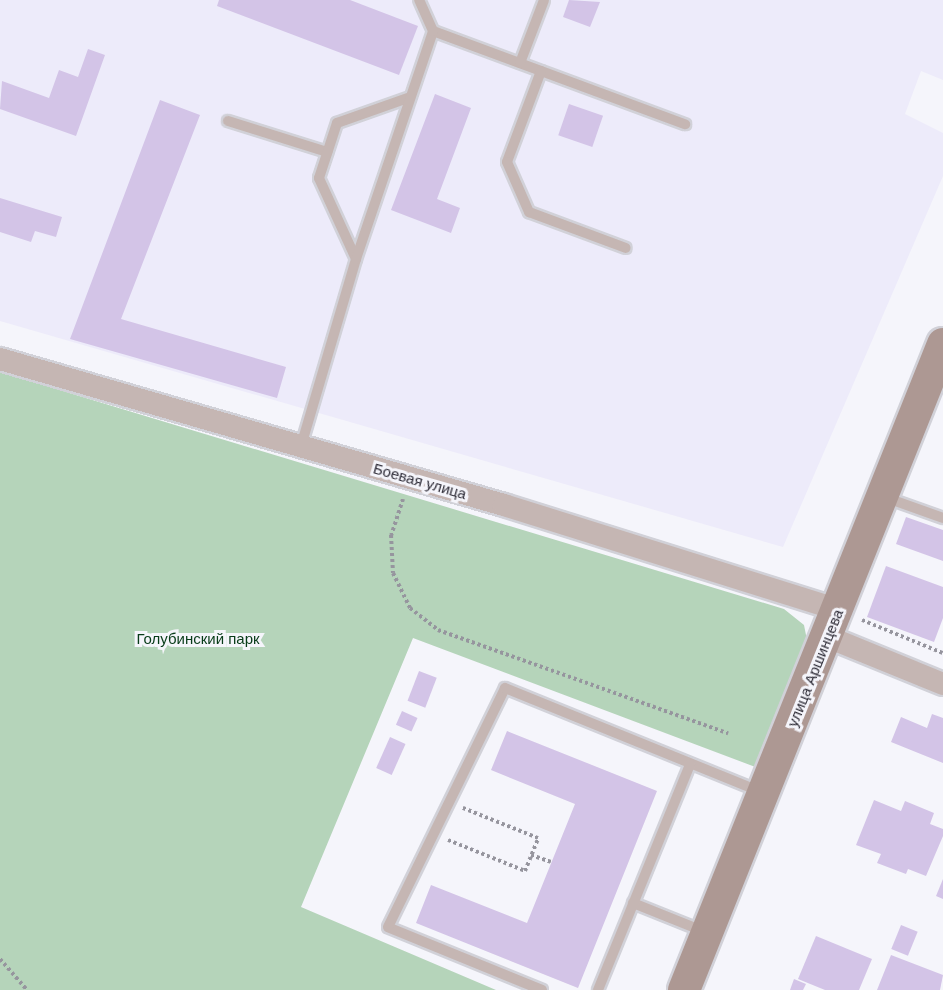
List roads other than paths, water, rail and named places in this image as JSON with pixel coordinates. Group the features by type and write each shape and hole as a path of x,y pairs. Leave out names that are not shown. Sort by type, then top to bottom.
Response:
{"main road":[{"name":"улица Аршинцева","path":"684,990 764,794 843,622 883,496 943,344"}],"street":[{"name":"Боевая улица","path":"0,359 411,478 843,622 943,684"}],"lane":[{"path":"302,446 356,259 408,98 433,31 419,0"},
{"path":"520,63 544,0"},
{"path":"433,31 685,124"},
{"path":"541,71 507,162 529,212 626,248"},
{"path":"356,259 319,178 327,152 337,123 408,98"},
{"path":"228,121 327,152"},
{"path":"883,496 943,518"},
{"path":"542,990 388,927 505,688 764,794"},
{"path":"598,990 690,764"},
{"path":"633,903 707,933"}],"park label":[{"name":"Голубинский парк","path":"198,639"}]}
